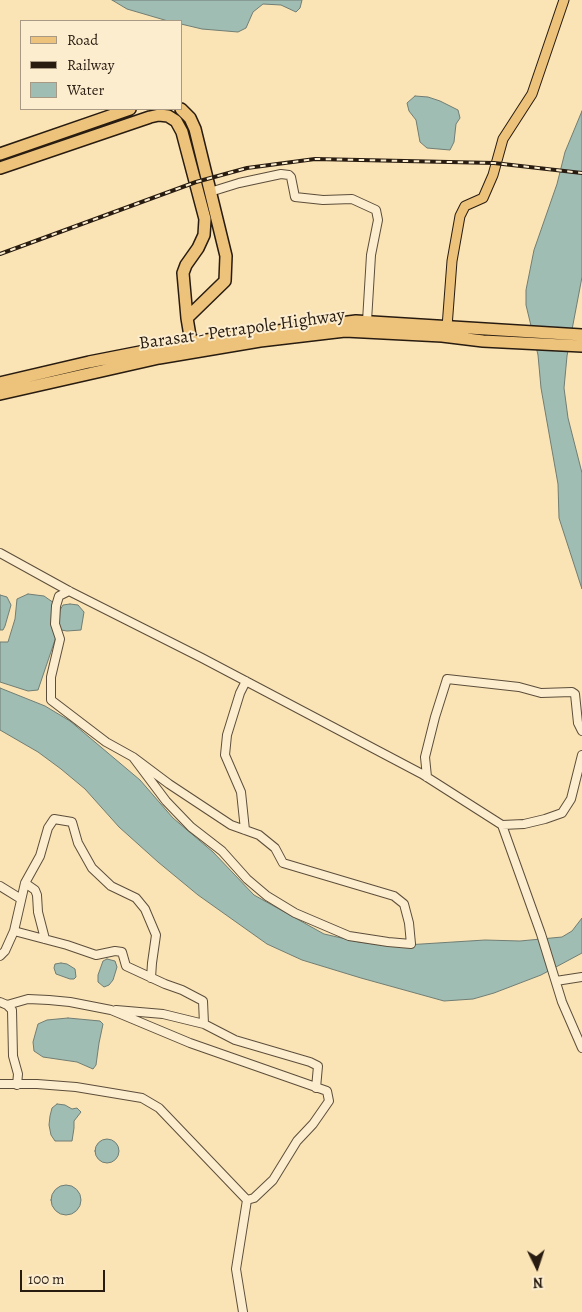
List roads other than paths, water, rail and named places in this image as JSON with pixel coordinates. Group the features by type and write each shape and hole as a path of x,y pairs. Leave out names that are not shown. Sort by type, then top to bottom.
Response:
{"highway":[{"path":"0,154 127,110"},
{"path":"182,110 190,118 195,129 226,256 225,281 187,318"},
{"path":"0,168 150,117 168,116 176,122 182,132 205,219 204,235 183,273 191,342"},
{"name":"Barasat - Petrapole Highway","path":"0,383 89,362 191,342 356,321 447,327 582,346"},
{"name":"Barasat - Petrapole Highway","path":"0,394 159,358 260,341 344,331 506,336 582,335"}],"main road":[{"path":"447,327 452,261 460,216 465,206 482,198 493,176 503,139 532,94 564,0"}],"street":[{"path":"210,192 239,183 289,174 295,197 323,200 352,199 376,210 378,220 370,268 367,322"},
{"path":"0,553 69,591 246,681 427,777 502,825 524,824 562,813 571,799 582,755"},
{"path":"69,591 60,596 56,606 55,624 60,639 51,677 51,700 106,742 133,757 169,784 231,825 259,835 275,848 283,863 394,896 404,904 409,923 410,944 349,936 296,913 267,896 247,879 222,852 191,827 166,802 133,757"},
{"path":"427,777 425,757 447,679 519,687 541,693 572,692 575,694 578,723 582,731"},
{"path":"245,830 241,792 225,755 227,735 240,693 246,681"},
{"path":"0,956 8,946 14,931 26,883 40,856 48,828 54,818 72,822 78,843 92,868 111,886 136,898 145,909 156,935 151,978"},
{"path":"502,825 541,934 562,1002 582,1048"},
{"path":"26,883 35,890 37,895 38,912 45,939"},
{"path":"0,886 21,899"},
{"path":"14,931 96,955 115,951 122,952 126,966 182,990 203,1002 204,1024"},
{"path":"556,980 582,977"},
{"path":"3,1004 28,999 70,1002 111,1010 163,1014 204,1024 234,1040 318,1066 316,1088"},
{"path":"3,1004 12,1010 13,1056 18,1074 17,1085"},
{"path":"111,1010 182,1040 328,1091 329,1101 314,1124 297,1141 273,1180 254,1198 247,1200"},
{"path":"0,1084 76,1087 142,1098 159,1108 247,1200"},
{"path":"243,1312 236,1269 247,1200"}],"water":[{"path":"112,0 302,0 300,8 296,12 281,5 263,4 253,12 246,28 238,32 202,29 182,24 182,20 165,20 127,9"},
{"path":"415,96 428,97 458,110 460,118 456,124 454,142 450,150 427,148 420,142 416,120 409,111 407,103"},
{"path":"582,111 582,277 567,356 564,388 568,418 582,473 582,589 559,518 558,484 541,388 538,355 526,305 526,290 534,250 557,184 565,152"},
{"path":"28,594 44,596 54,603 56,637 38,690 28,691 0,682 0,642 8,642 15,619 17,599"},
{"path":"0,595 7,597 11,605 3,630 0,630"},
{"path":"63,605 78,605 84,612 81,630 61,630 58,616 60,610"},
{"path":"0,688 45,706 70,721 140,780 173,818 213,852 254,895 324,934 359,942 390,946 485,940 520,941 562,937 572,931 582,918 582,953 541,975 494,993 473,999 444,1001 302,960 267,944 198,895 119,827 85,789 61,769 38,752 0,730"},
{"path":"107,959 115,961 117,967 113,980 104,987 98,982 98,975 103,961"},
{"path":"61,963 75,969 76,977 74,979 56,974 55,964"},
{"path":"68,1018 100,1021 103,1024 96,1065 93,1069 77,1062 43,1057 34,1051 33,1042 38,1024 47,1020"},
{"path":"57,1104 65,1105 72,1109 77,1108 81,1112 74,1121 72,1141 55,1141 51,1135 50,1116 52,1108"},
{"path":"107,1139 116,1142 119,1151 116,1160 107,1163 98,1160 95,1151 98,1142"},
{"path":"66,1185 77,1189 81,1200 77,1211 66,1215 55,1211 51,1200 55,1189"}],"railway":[{"path":"0,254 196,182 247,168 315,159 494,163 582,173"}]}
